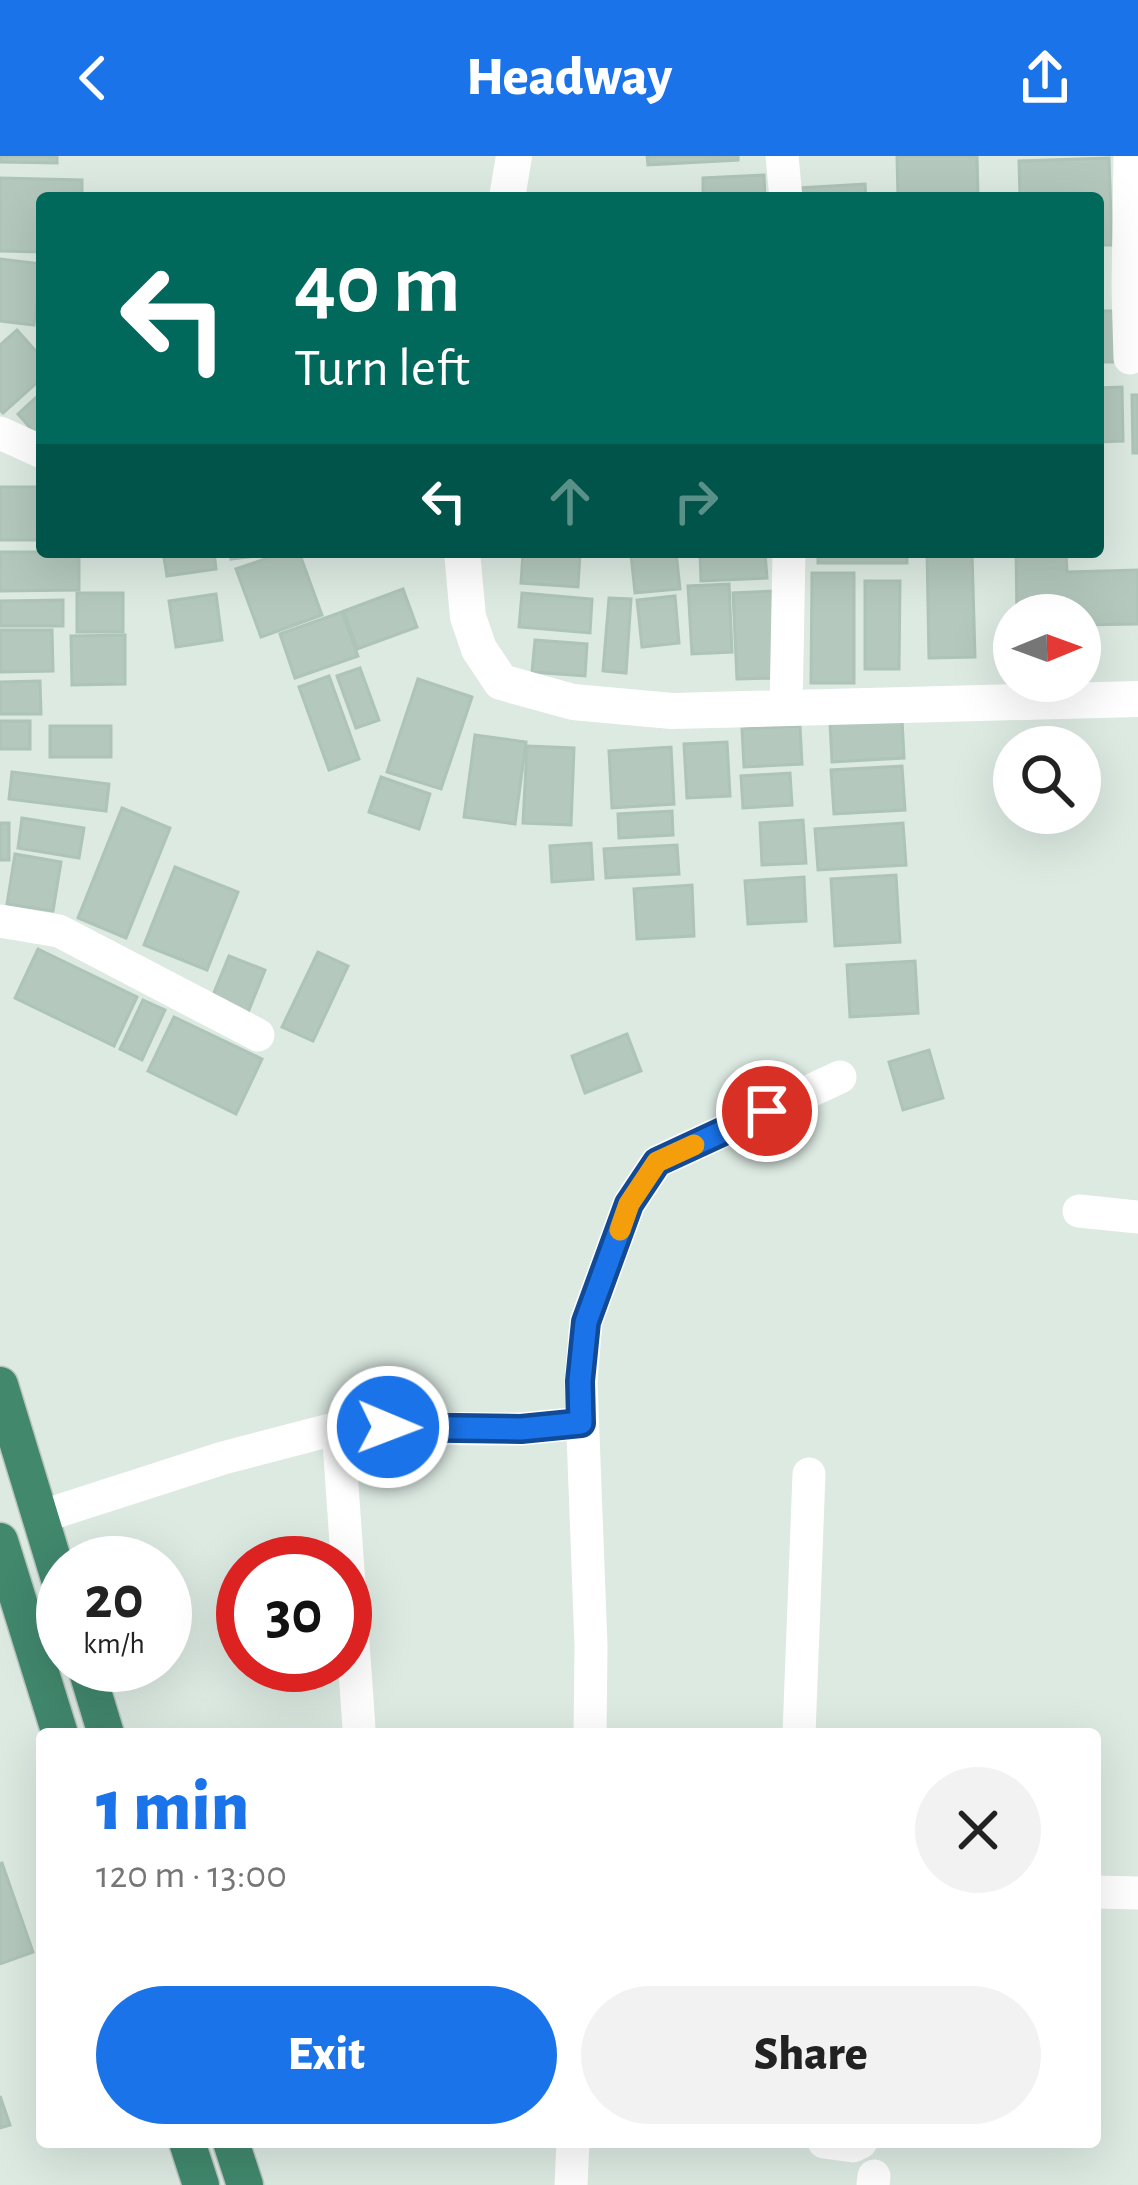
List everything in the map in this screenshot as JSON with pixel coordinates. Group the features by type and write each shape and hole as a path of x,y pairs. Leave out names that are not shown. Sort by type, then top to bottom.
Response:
{"highway":[{"path":"0,1385 46,1536"},
{"path":"0,1541 58,1728"},
{"path":"93,1692 104,1728"},
{"path":"189,2148 201,2185"},
{"path":"233,2148 244,2185"}],"street":[{"path":"508,192 514,156"},
{"path":"782,156 785,192"},
{"path":"1130,156 1113,291 1130,358"},
{"path":"0,433 36,449"},
{"path":"463,558 468,617 479,649 501,682 573,702 672,711 1138,699"},
{"path":"785,708 789,558"},
{"path":"0,922 59,931 258,1035"},
{"path":"590,1728 592,1646 580,1381 586,1322 629,1204 657,1162 840,1077"},
{"path":"1078,1211 1138,1217"},
{"path":"40,1517 224,1458 338,1428 521,1429 581,1423"},
{"path":"338,1428 358,1728"},
{"path":"800,1728 808,1474"},
{"path":"1101,1892 1138,1893"},
{"path":"571,2185 573,2148"}],"building":[{"path":"0,156 57,156 57,163 0,162"},
{"path":"647,156 738,156 738,160 648,165"},
{"path":"897,156 977,156 978,192 898,192"},
{"path":"1109,158 1112,245 1104,245 1104,192 1020,192 1019,161"},
{"path":"764,175 765,192 703,192 703,178"},
{"path":"0,178 82,180 82,192 36,192 36,252 0,251"},
{"path":"865,184 866,192 799,192 799,188"},
{"path":"0,259 36,263 34,325 0,321"},
{"path":"1104,311 1120,311 1121,362 1104,362"},
{"path":"17,330 36,351 36,383 3,413 0,410 0,345"},
{"path":"1122,387 1123,441 1104,442 1104,388"},
{"path":"1132,395 1138,395 1138,453 1133,453"},
{"path":"36,398 36,434 18,414"},
{"path":"0,487 36,487 36,540 0,540"},
{"path":"0,552 79,558 79,590 0,591"},
{"path":"164,558 215,558 216,569 167,576"},
{"path":"268,558 301,558 322,615 261,637 236,569"},
{"path":"523,558 580,558 578,587 521,583"},
{"path":"631,558 677,558 680,589 635,593"},
{"path":"700,558 765,558 767,578 701,581"},
{"path":"818,558 907,558 907,563 818,563"},
{"path":"927,558 972,558 975,657 929,658"},
{"path":"1016,558 1066,558 1067,572 1138,570 1138,624 1101,625 1101,594 1017,594"},
{"path":"812,573 854,573 854,683 811,683"},
{"path":"865,581 900,581 899,669 865,669"},
{"path":"729,584 732,652 692,654 688,586"},
{"path":"403,589 417,627 357,649 344,611"},
{"path":"773,591 777,678 737,679 733,593"},
{"path":"77,593 123,593 123,632 77,632"},
{"path":"522,593 592,599 590,633 519,627"},
{"path":"216,594 222,640 176,647 169,601"},
{"path":"675,596 679,643 642,647 637,600"},
{"path":"609,598 631,599 626,673 603,671"},
{"path":"63,600 63,626 0,626 0,601"},
{"path":"342,612 358,656 295,678 280,634"},
{"path":"0,630 52,630 53,671 0,672"},
{"path":"125,635 125,684 72,685 71,636"},
{"path":"535,640 587,644 585,676 532,672"},
{"path":"360,668 379,720 356,728 337,676"},
{"path":"329,676 359,759 329,770 299,687"},
{"path":"418,679 472,697 441,789 387,772"},
{"path":"40,681 41,714 0,714 0,682"},
{"path":"902,719 904,758 832,762 830,723"},
{"path":"0,721 30,721 30,749 0,749"},
{"path":"50,726 111,726 111,757 50,757"},
{"path":"800,726 802,764 744,767 742,729"},
{"path":"475,735 526,742 515,824 464,817"},
{"path":"727,742 730,796 687,798 684,744"},
{"path":"527,746 574,748 571,825 523,823"},
{"path":"671,747 674,804 612,808 609,751"},
{"path":"902,766 905,810 834,814 831,770"},
{"path":"12,772 109,784 106,811 9,799"},
{"path":"790,773 792,805 743,808 741,776"},
{"path":"381,777 430,794 419,829 369,812"},
{"path":"122,808 170,828 126,938 78,918"},
{"path":"672,811 673,835 619,838 618,814"},
{"path":"22,818 84,828 79,858 18,848"},
{"path":"803,820 806,863 762,865 760,823"},
{"path":"0,823 9,823 9,860 0,860"},
{"path":"903,823 906,865 818,870 815,829"},
{"path":"591,843 593,879 552,882 550,846"},
{"path":"677,845 679,874 606,878 604,849"},
{"path":"15,854 61,862 53,911 7,904"},
{"path":"175,867 238,892 207,970 144,945"},
{"path":"896,875 900,942 835,946 831,879"},
{"path":"804,877 806,921 748,924 745,881"},
{"path":"692,885 694,936 637,939 634,889"},
{"path":"38,949 137,997 114,1046 15,998"},
{"path":"318,952 348,966 313,1041 282,1027"},
{"path":"229,956 265,970 247,1015 211,1000"},
{"path":"915,961 918,1013 850,1017 847,965"},
{"path":"143,1000 165,1010 142,1060 120,1049"},
{"path":"174,1017 262,1059 236,1114 148,1071"},
{"path":"627,1034 641,1071 585,1093 572,1056"},
{"path":"929,1050 943,1098 903,1110 889,1062"},
{"path":"0,1864 33,1952 0,1964"},
{"path":"0,2096 10,2125 0,2128"}],"slow traffic":[{"path":"620,1230 629,1204 657,1162 694,1145"}],"route":[{"path":"388,1427 521,1429 581,1423 586,1322 629,1204 657,1162 767,1111"}]}
